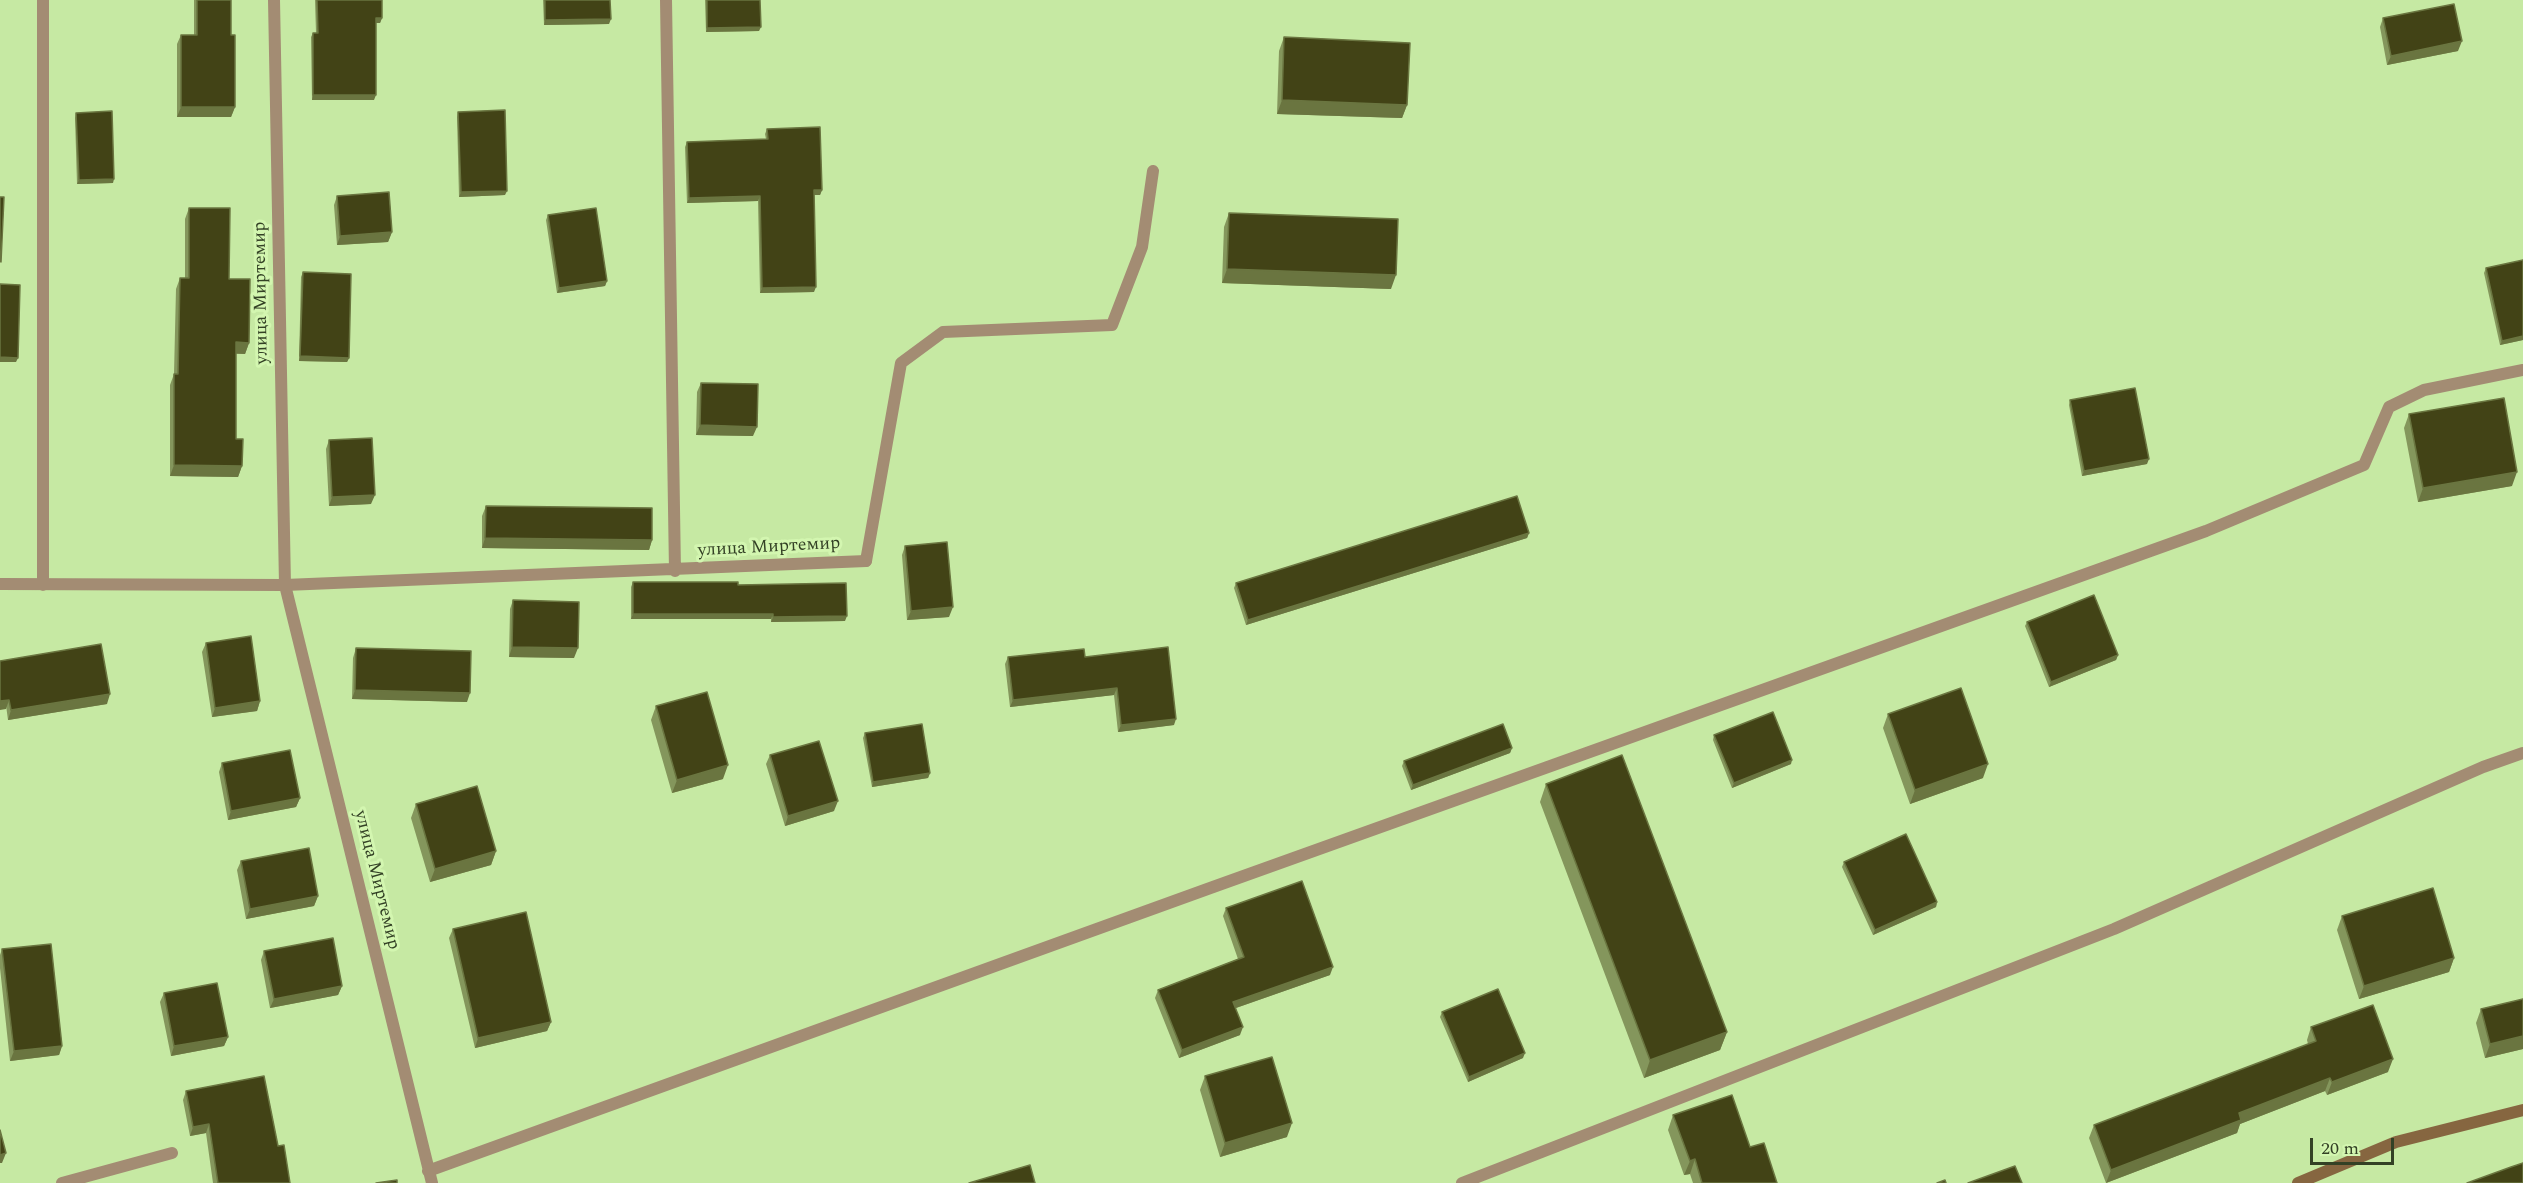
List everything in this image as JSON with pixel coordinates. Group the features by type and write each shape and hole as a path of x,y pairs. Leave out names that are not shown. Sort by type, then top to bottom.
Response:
{"street":[{"path":"43,0 43,585"},
{"name":"улица Миртемир","path":"274,0 285,585 430,1177"},
{"name":"улица Миртемир","path":"666,0 675,571"},
{"name":"улица Миртемир","path":"0,584 285,585 675,571 866,561 901,363 943,332 1112,325 1142,247 1153,171"},
{"path":"430,1177 1225,883 2206,531 2364,465 2389,407 2424,390 2523,370"},
{"path":"1462,1183 2114,929 2483,767 2523,753"},
{"path":"2298,1183 2396,1142 2523,1110"},
{"path":"62,1183 172,1153"}],"building":[{"path":"197,0 231,0 231,35 235,35 235,107 181,107 181,35 197,35"},
{"path":"317,0 382,0 382,18 376,18 376,95 313,95 313,33 318,33"},
{"path":"545,0 610,0 611,19 545,20"},
{"path":"707,0 760,0 761,27 707,28"},
{"path":"2454,4 2462,41 2391,56 2383,18"},
{"path":"1284,37 1410,43 1407,105 1282,100"},
{"path":"505,110 507,191 461,192 458,112"},
{"path":"112,111 114,179 79,180 76,113"},
{"path":"820,127 822,190 814,190 816,287 762,288 760,196 689,198 687,142 768,139 767,129"},
{"path":"389,192 392,232 340,236 337,196"},
{"path":"0,197 4,197 1,262 0,261"},
{"path":"189,208 230,208 229,279 250,279 249,343 236,342 236,439 243,439 242,466 174,465 174,374 178,374 180,278 189,278"},
{"path":"596,208 607,281 559,288 548,215"},
{"path":"1229,213 1398,219 1396,275 1227,269"},
{"path":"2523,260 2523,336 2502,341 2486,268"},
{"path":"303,272 351,274 349,358 300,356"},
{"path":"0,284 20,285 18,358 0,357"},
{"path":"701,383 758,384 757,427 700,425"},
{"path":"2135,388 2149,459 2084,471 2070,400"},
{"path":"2504,398 2517,472 2423,488 2409,414"},
{"path":"372,438 375,495 332,497 329,440"},
{"path":"1517,496 1529,533 1248,620 1236,583"},
{"path":"486,506 652,508 652,540 485,538"},
{"path":"947,542 953,607 911,611 905,546"},
{"path":"633,582 738,582 738,585 846,583 847,616 633,614"},
{"path":"2094,595 2118,655 2051,682 2027,622"},
{"path":"513,600 579,602 578,648 512,647"},
{"path":"251,636 260,701 215,708 206,643"},
{"path":"101,644 110,694 11,710 9,700 0,701 0,661"},
{"path":"1168,647 1176,719 1121,725 1117,688 1013,700 1008,657 1084,649 1085,657"},
{"path":"356,648 471,651 470,693 355,690"},
{"path":"1961,688 1988,764 1915,790 1888,714"},
{"path":"707,692 728,765 677,780 656,706"},
{"path":"1773,712 1792,760 1734,783 1714,735"},
{"path":"922,724 930,773 873,782 865,733"},
{"path":"1503,724 1512,748 1413,785 1404,761"},
{"path":"819,741 838,801 788,816 770,755"},
{"path":"290,750 300,798 231,811 222,763"},
{"path":"1622,755 1727,1032 1650,1060 1546,784"},
{"path":"477,786 496,851 435,869 416,804"},
{"path":"1906,834 1937,902 1875,930 1844,862"},
{"path":"309,848 318,896 250,909 241,861"},
{"path":"1302,881 1333,967 1233,1002 1243,1027 1182,1050 1158,990 1244,957 1226,908"},
{"path":"2433,888 2454,958 2364,986 2342,916"},
{"path":"526,912 551,1022 478,1038 453,929"},
{"path":"333,938 342,986 274,999 264,951"},
{"path":"51,944 62,1046 14,1051 2,949"},
{"path":"217,983 228,1037 174,1046 164,993"},
{"path":"1498,989 1525,1053 1469,1077 1442,1012"},
{"path":"2523,999 2523,1036 2490,1044 2481,1009"},
{"path":"2373,1005 2393,1059 2332,1082 2330,1078 2239,1113 2241,1120 2111,1170 2094,1125 2316,1041 2311,1027"},
{"path":"1272,1057 1292,1123 1225,1143 1205,1076"},
{"path":"264,1076 278,1146 284,1145 290,1183 218,1183 209,1124 193,1127 186,1091"},
{"path":"1732,1095 1750,1147 1764,1143 1777,1183 1702,1183 1695,1159 1690,1161 1673,1115"},
{"path":"0,1130 6,1153 0,1155"},
{"path":"2523,1163 2523,1183 2467,1183 2511,1167"},
{"path":"1030,1165 1035,1183 969,1183"},
{"path":"2015,1166 2022,1183 1968,1183"},
{"path":"397,1180 397,1183 376,1183"}]}
